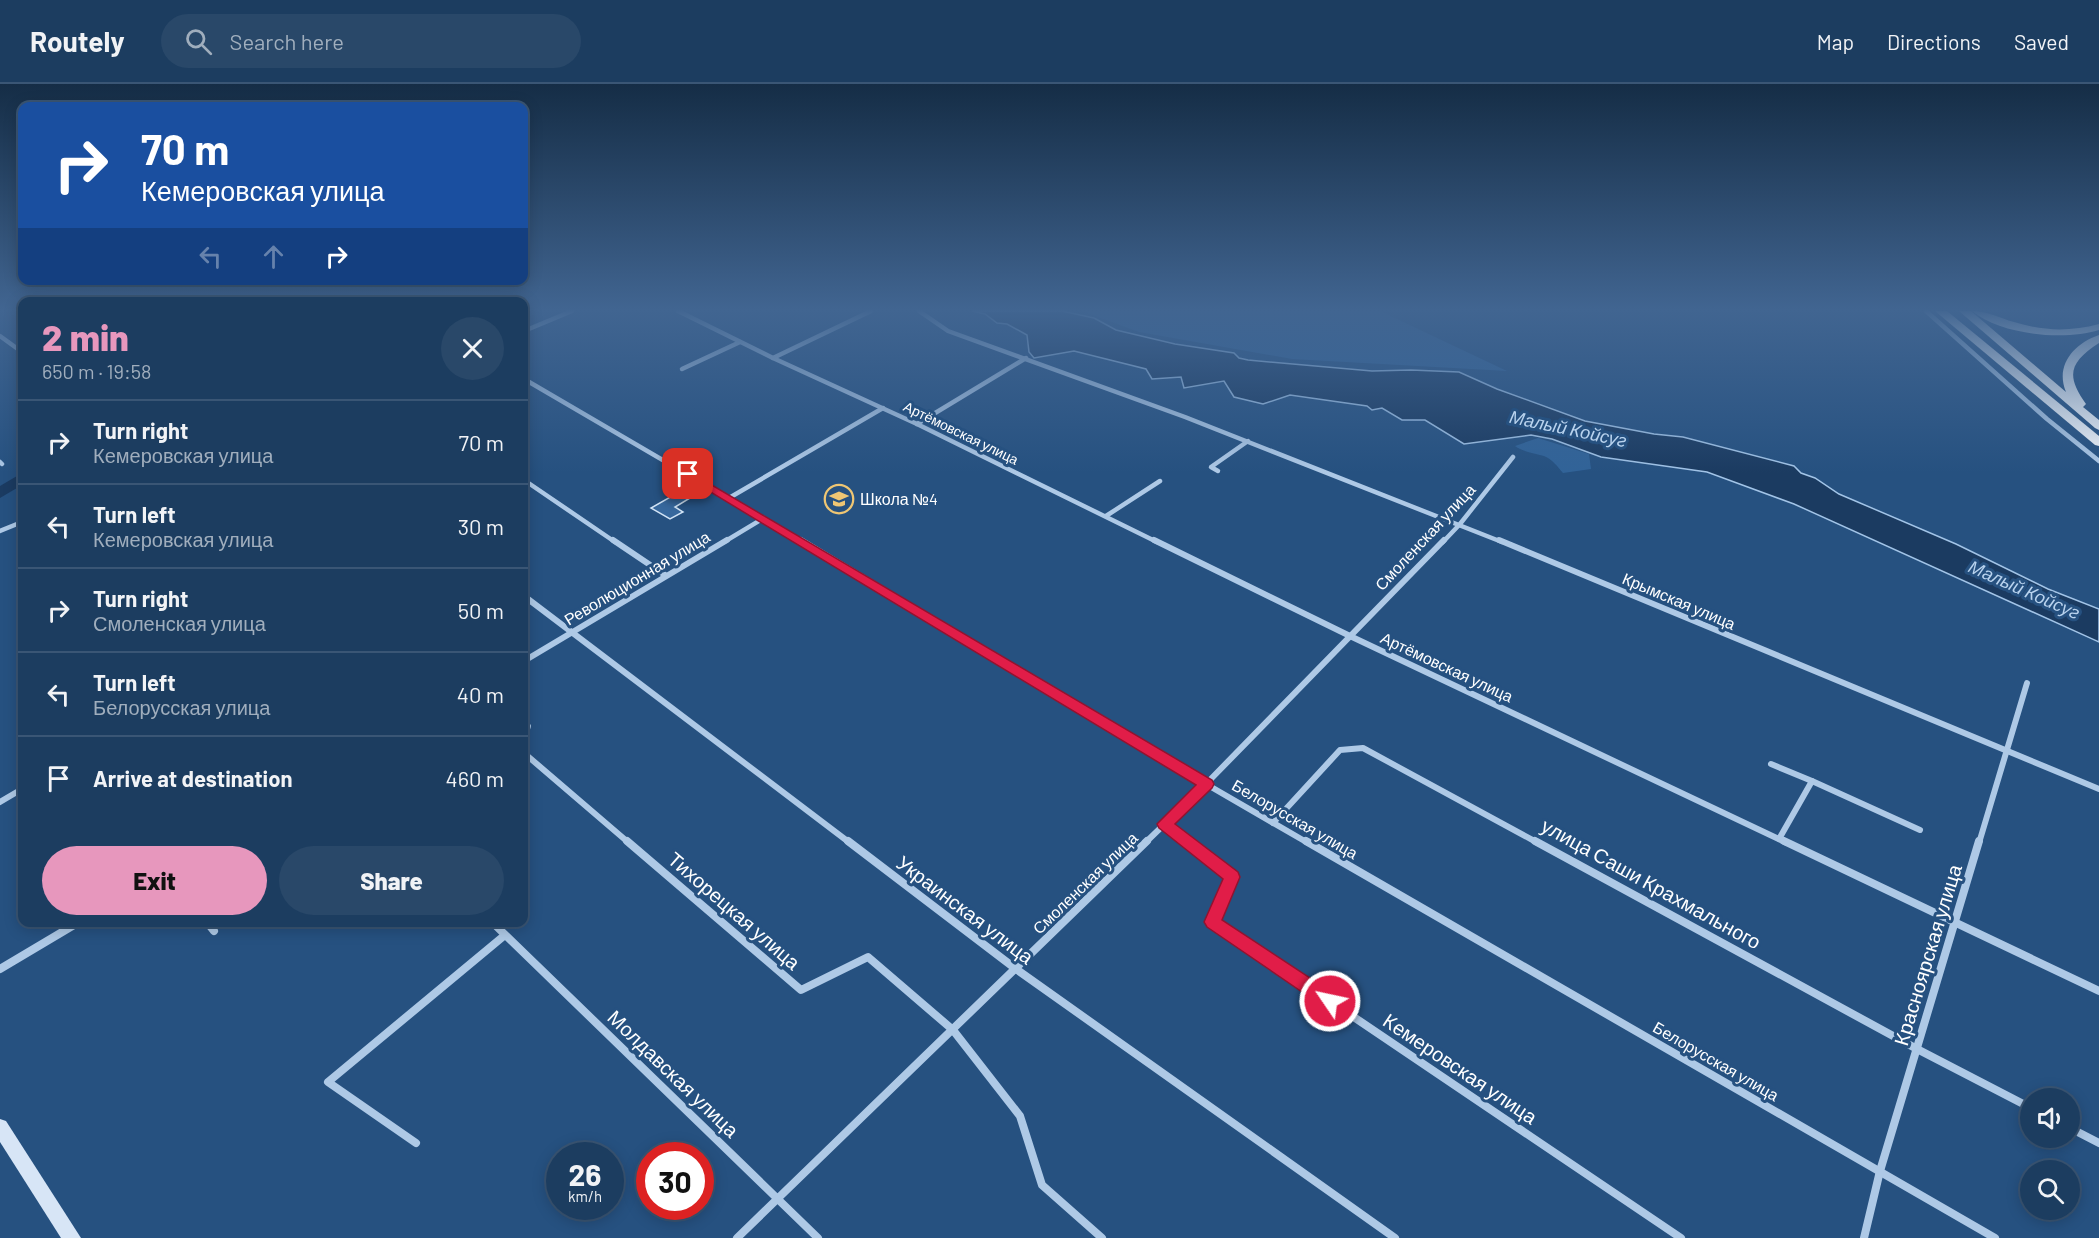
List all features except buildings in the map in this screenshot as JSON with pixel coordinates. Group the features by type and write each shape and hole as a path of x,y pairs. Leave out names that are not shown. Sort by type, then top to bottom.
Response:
{"highway":[{"path":"2005,365 2099,442"},
{"path":"2009,365 2065,414"},
{"path":"2028,365 2099,425"},
{"path":"2068,365 2066,371 2071,393 2099,425"}],"main road":[{"path":"0,1127 72,1238"}],"street":[{"path":"682,369 691,365"},
{"name":"Артёмовская улица","path":"788,365 883,408 1350,636 2099,991"},
{"path":"916,424 1015,365"},
{"name":"Крымская улица","path":"1044,365 1460,524 2099,789"},
{"path":"1984,365 2099,461"},
{"name":"Белорусская улица","path":"528,381 764,518 1206,784 1995,1238"},
{"path":"729,498 883,408"},
{"path":"1218,471 1211,467 1248,441"},
{"name":"Смоленская улица","path":"737,1238 1206,784 1460,524 1514,457"},
{"path":"1106,516 1160,481"},
{"path":"528,483 665,576"},
{"name":"Революционная улица","path":"528,659 764,518"},
{"path":"0,531 18,524"},
{"name":"Украинская улица","path":"528,599 1016,969 1395,1238"},
{"name":"Красноярская улица","path":"1864,1238 1880,1171 2027,683"},
{"name":"улица Саши Крахмального","path":"1273,823 1340,750 1363,748 1917,1049 2020,1102"},
{"name":"Тихорецкая улица","path":"528,756 801,990 868,957 953,1030 1020,1116 1042,1185 1102,1238"},
{"path":"1771,764 1920,830"},
{"path":"1779,839 1812,781"},
{"path":"0,802 18,791"},
{"name":"Кемеровская улица","path":"1165,824 1232,877 1213,922 1681,1238"},
{"path":"0,969 71,927"},
{"path":"211,927 214,931"},
{"name":"Молдавская улица","path":"497,927 818,1238"},
{"path":"416,1143 328,1082 505,935"},
{"path":"2080,1133 2099,1143"}],"shaded area":[{"path":"1397,365 1494,365 1507,371"},
{"path":"1538,438 1589,454 1591,469 1563,473 1555,463 1544,456 1515,446"}],"water":[{"name":"Малый Койсуг","path":"1129,365 1303,365 1372,371 1459,372 1497,389 1585,421 1683,437 1794,466 1801,473 1815,478 1839,494 1956,544 2048,589 2099,609 2099,642 1794,504 1707,472 1601,457 1552,439 1531,435 1464,444 1425,420 1402,420 1382,408 1372,410 1367,406 1290,395 1263,404 1234,397 1224,381 1184,388 1181,377 1152,379 1146,369"}],"waterway":[{"path":"0,493 18,481"}],"place":[{"name":"Школа №4","path":"839,499"}],"route":[{"path":"688,474 1206,784 1165,824 1232,877 1213,922 1330,1001"}]}
